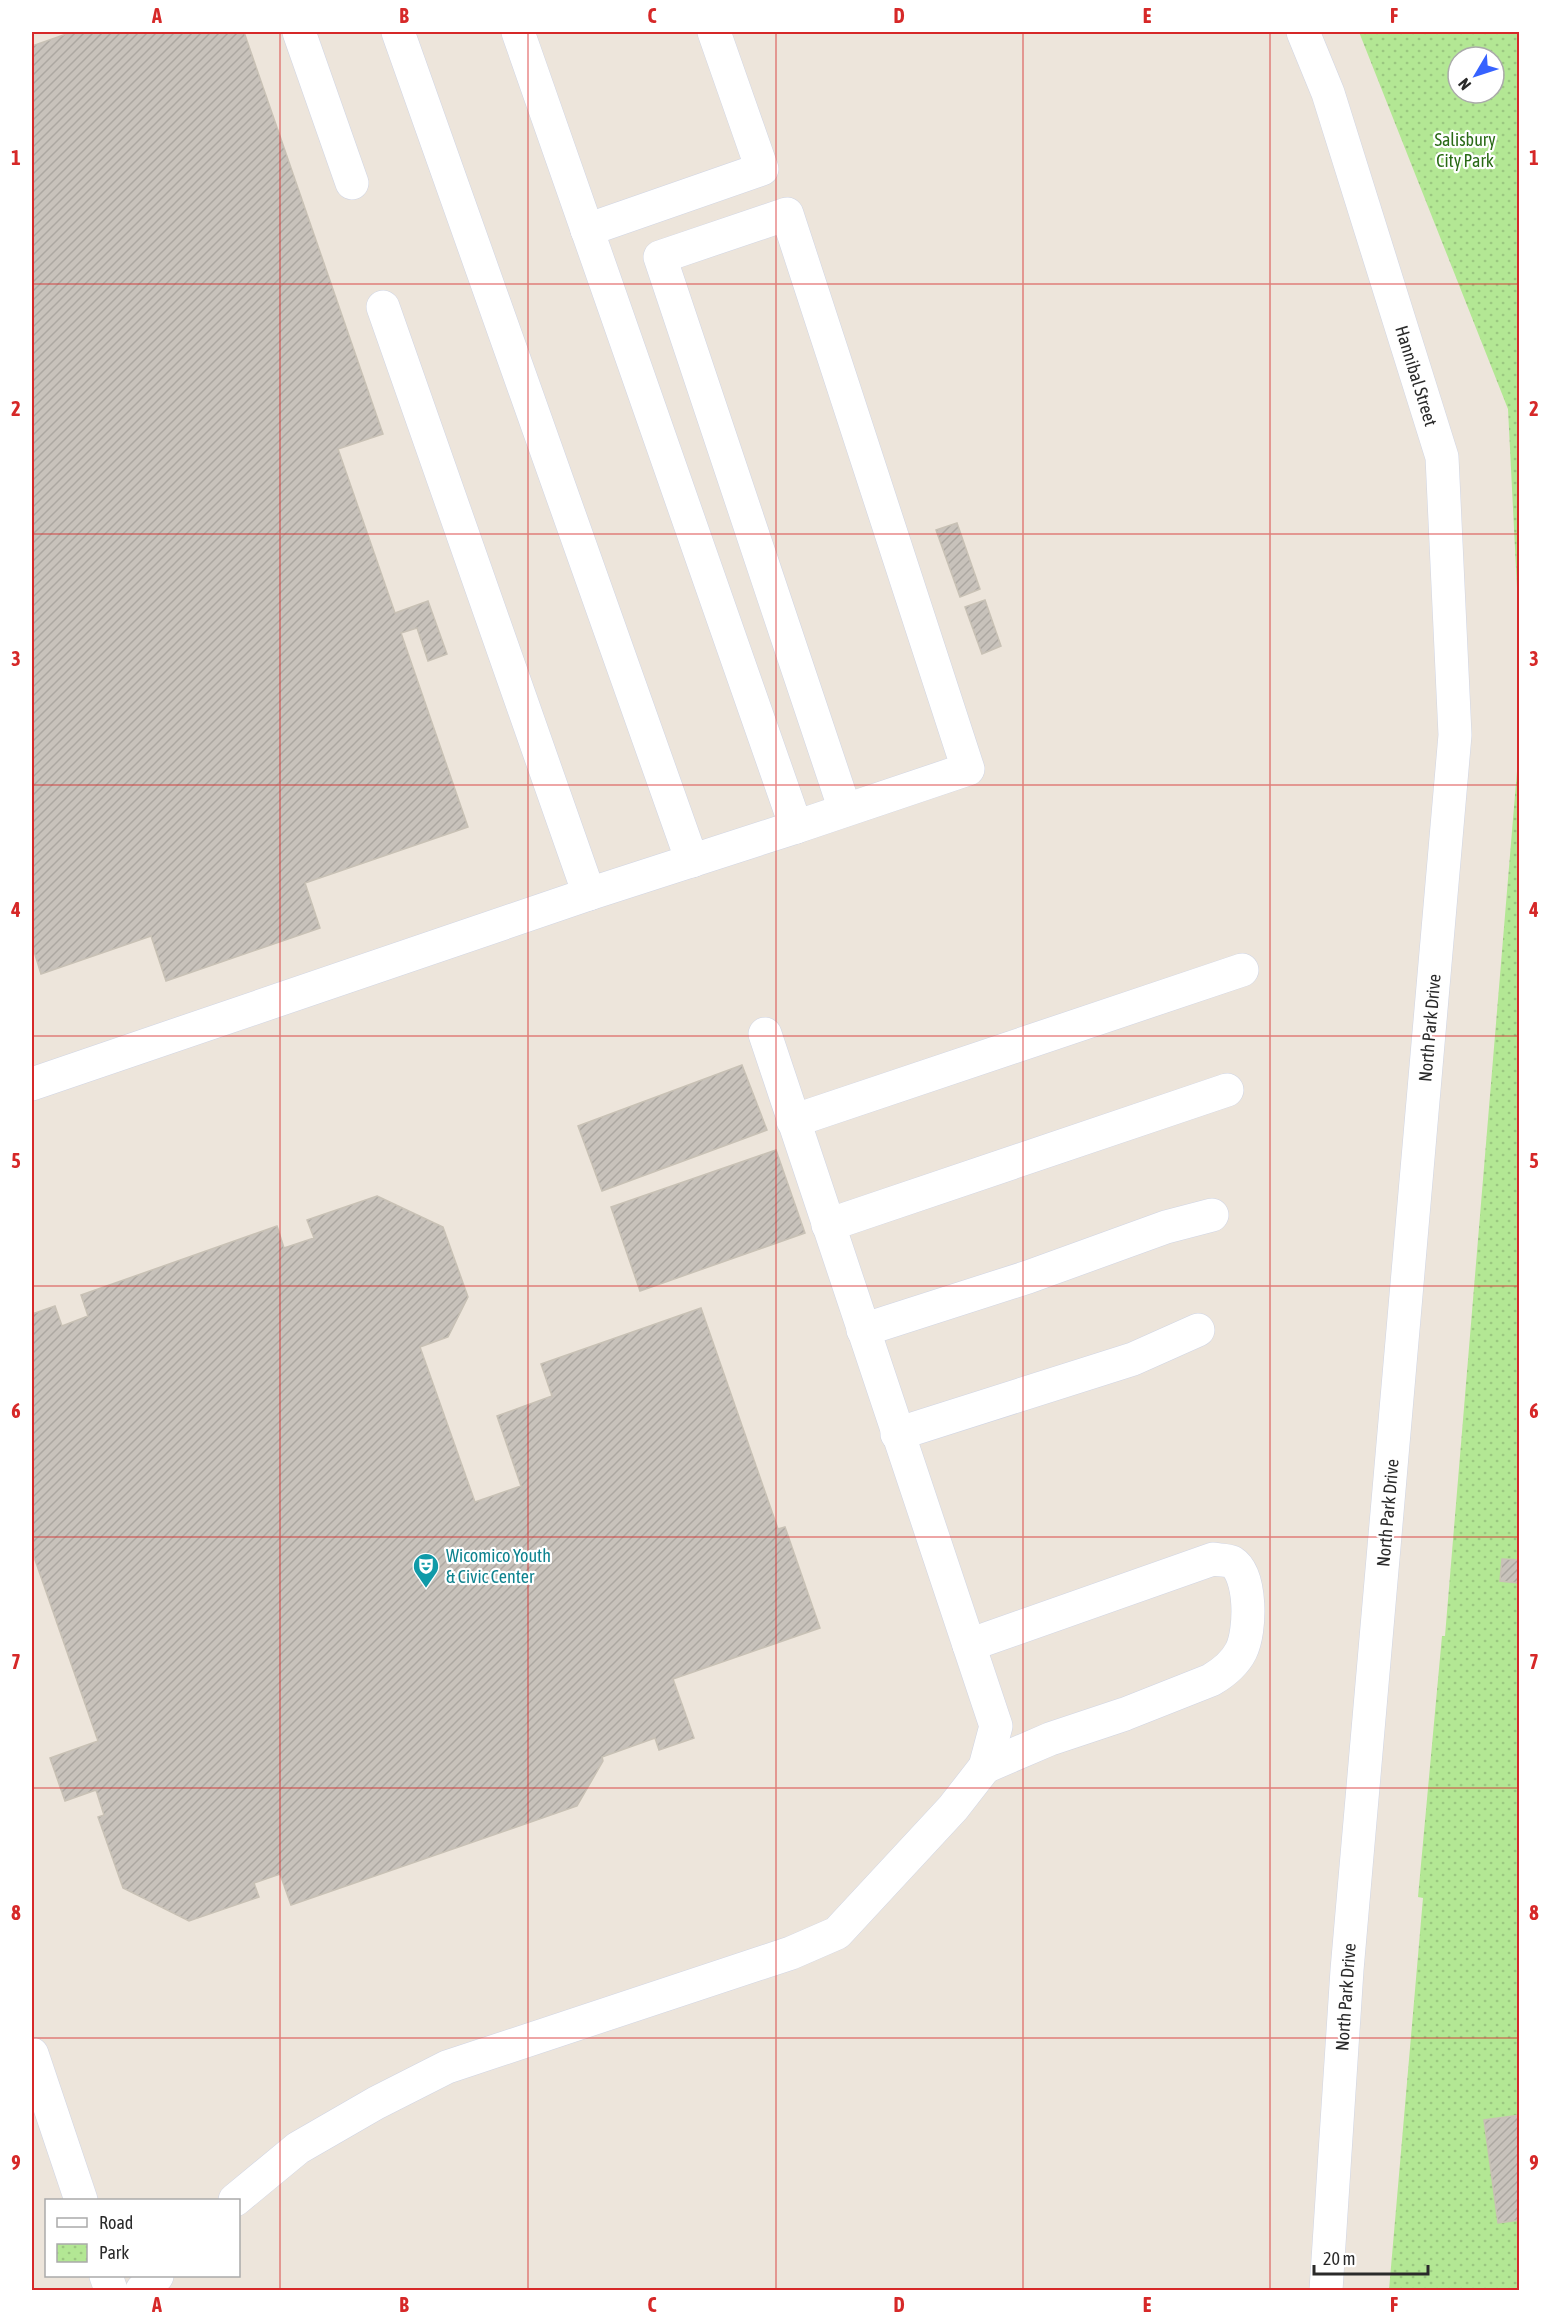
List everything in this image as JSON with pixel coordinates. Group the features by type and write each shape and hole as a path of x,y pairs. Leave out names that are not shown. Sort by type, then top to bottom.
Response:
{"street":[{"path":"298,32 352,183"},
{"path":"398,32 692,861"},
{"path":"518,32 796,827"},
{"path":"587,230 762,169 714,32"},
{"name":"Hannibal Street","path":"1303,32 1328,93 1442,457 1455,735"},
{"path":"32,1084 589,894 796,827 968,769 787,214 660,257 845,810"},
{"path":"383,307 589,894"},
{"name":"North Park Drive","path":"1326,2290 1347,1970 1455,735"},
{"path":"794,1121 1242,970"},
{"path":"236,2199 298,2148 376,2103 447,2067 791,1953 837,1933 953,1808 985,1767 996,1726 765,1034"},
{"path":"828,1225 1227,1090"},
{"path":"863,1330 1028,1277 1166,1227 1212,1215"},
{"path":"897,1434 1133,1359 1198,1330"},
{"path":"969,1645 1213,1559 1232,1562 1244,1577 1249,1625 1241,1651 1224,1672 1211,1680 1125,1714 1050,1739 985,1767"},
{"path":"34,2074 81,2199"},
{"path":"142,2290 156,2277"}],"green space":[{"name":"Salisbury City Park","path":"1359,32 1519,32 1519,628 1508,409"},
{"path":"1519,747 1519,2290 1389,2290 1423,1898 1418,1897 1442,1636 1445,1636"}],"building":[{"path":"72,32 244,32 383,434 338,449 395,613 428,601 447,654 428,661 417,628 401,633 468,827 305,883 320,928 166,981 151,936 41,974 32,945 32,46"},
{"path":"957,523 980,589 960,597 936,530"},
{"path":"985,600 1001,646 982,654 965,607"},
{"path":"742,1065 767,1130 602,1191 578,1126"},
{"path":"776,1150 805,1233 640,1291 611,1207"},
{"name":"Wicomico Youth & Civic Center","path":"377,1196 443,1227 468,1297 448,1337 420,1347 475,1502 521,1486 497,1416 552,1396 541,1364 701,1308 778,1529 785,1527 820,1628 673,1679 694,1738 659,1750 655,1738 602,1757 603,1761 577,1806 291,1905 280,1874 254,1883 259,1897 189,1921 123,1888 98,1817 104,1815 96,1790 65,1801 50,1758 98,1741 32,1551 32,1314 55,1306 62,1326 88,1316 81,1295 277,1226 284,1248 314,1238 307,1220"},
{"path":"1502,1559 1520,1560 1518,1583 1500,1581"},
{"path":"1520,2115 1520,2220 1498,2223 1484,2120"}],"place":[{"name":"Wicomico Youth & Civic Center","path":"426,1589"}]}
